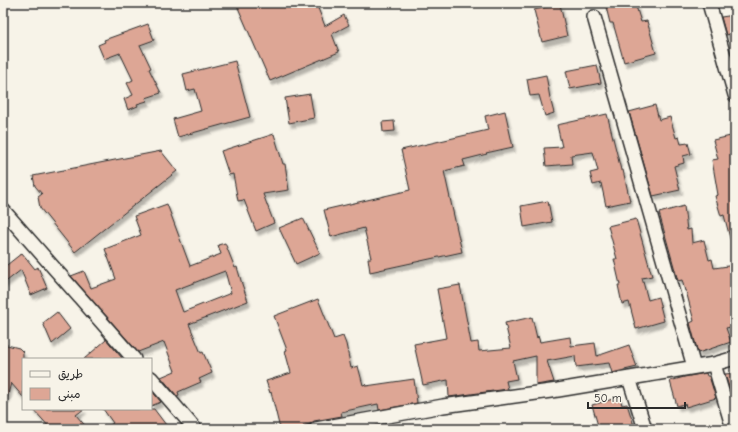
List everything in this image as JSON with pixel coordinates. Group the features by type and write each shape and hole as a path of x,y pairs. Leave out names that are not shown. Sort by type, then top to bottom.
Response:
{"street":[{"path":"709,3 735,95"},
{"path":"594,17 694,367"},
{"path":"3,210 133,358"},
{"path":"316,429 443,406 558,390 714,364 735,358"},
{"path":"714,364 733,429"},
{"path":"629,378 645,429"},
{"path":"152,379 195,429"}],"building":[{"path":"236,3 316,3 325,26 344,15 349,25 332,34 339,52 270,81"},
{"path":"605,3 635,3 641,22 647,21 656,53 624,62 613,23 610,23"},
{"path":"560,4 567,36 542,42 534,10"},
{"path":"735,15 735,33 726,35 721,17"},
{"path":"148,24 154,40 140,45 151,68 149,69 161,93 146,98 147,101 137,104 138,106 128,110 124,99 133,95 127,83 133,80 120,53 104,59 98,45 105,42 104,40"},
{"path":"235,61 250,117 178,137 173,119 201,111 195,89 187,91 183,74"},
{"path":"597,65 601,83 570,89 566,71"},
{"path":"546,75 554,113 545,116 539,95 530,96 527,79"},
{"path":"310,94 314,118 289,123 285,98"},
{"path":"655,105 659,120 670,117 676,138 679,137 681,144 688,143 691,154 683,156 684,163 674,166 680,190 653,196 629,112"},
{"path":"505,111 513,147 463,160 465,166 444,171 462,252 370,272 368,258 371,258 364,228 331,237 324,210 410,190 401,150 488,130 485,116"},
{"path":"607,114 630,201 606,206 601,183 593,185 590,173 598,171 593,152 571,155 572,164 546,166 544,148 562,147 557,125"},
{"path":"394,121 395,131 383,132 382,122"},
{"path":"274,134 283,164 285,164 289,190 263,194 274,223 256,231 244,200 238,201 233,174 229,175 221,151"},
{"path":"735,135 735,242 731,242 724,215 721,216 715,196 718,195 712,160 718,159 713,140"},
{"path":"161,151 177,171 75,252 40,208 38,197 42,194 35,186 33,176"},
{"path":"548,201 552,222 524,227 521,206"},
{"path":"167,204 190,266 221,254 218,245 225,243 235,268 237,267 248,301 189,324 201,353 203,352 212,373 199,379 201,382 178,392 179,395 177,396 161,377 175,371 164,342 138,352 71,276 84,271 91,288 116,279 105,249 141,235 134,216","holes":["225,271 231,293 183,312 175,290"]},
{"path":"684,206 687,230 691,229 692,243 704,240 709,260 712,259 714,268 735,265 735,326 726,328 731,342 698,353 690,323 694,321 686,291 682,280 678,281 659,213"},
{"path":"303,218 320,253 296,264 279,228"},
{"path":"636,219 652,276 642,278 648,300 658,297 664,321 636,329 629,302 622,304 618,285 620,285 614,259 617,259 608,226"},
{"path":"22,253 35,269 38,267 47,288 31,295 21,270 3,284 3,268"},
{"path":"460,285 471,343 478,342 479,351 511,348 505,323 532,317 537,338 538,336 540,342 570,337 571,346 595,343 597,356 629,345 637,367 612,373 609,363 576,367 575,356 547,361 554,382 536,385 536,356 513,361 517,379 506,381 508,389 449,397 448,380 423,385 414,344 446,338 437,289"},
{"path":"318,299 334,339 343,336 351,368 358,366 363,385 366,384 366,386 414,379 417,403 379,410 378,404 341,412 342,416 314,421 303,426 304,429 280,429 271,392 270,393 266,381 291,373 285,351 287,350 274,316"},
{"path":"57,312 70,329 52,344 43,323"},
{"path":"105,338 122,358 85,358 106,340"},
{"path":"3,344 19,348 23,352 23,358 22,396 11,383 7,398 3,398"},
{"path":"706,373 707,376 709,376 716,398 686,407 685,404 677,406 670,381"},
{"path":"735,373 735,393 731,394 725,374"},
{"path":"152,391 161,402 152,406"},
{"path":"620,397 622,405 627,404 635,429 599,429 592,405"},
{"path":"154,409 169,429 105,429 113,423 104,410"},
{"path":"34,410 83,410 76,415 88,429 51,429"}]}
